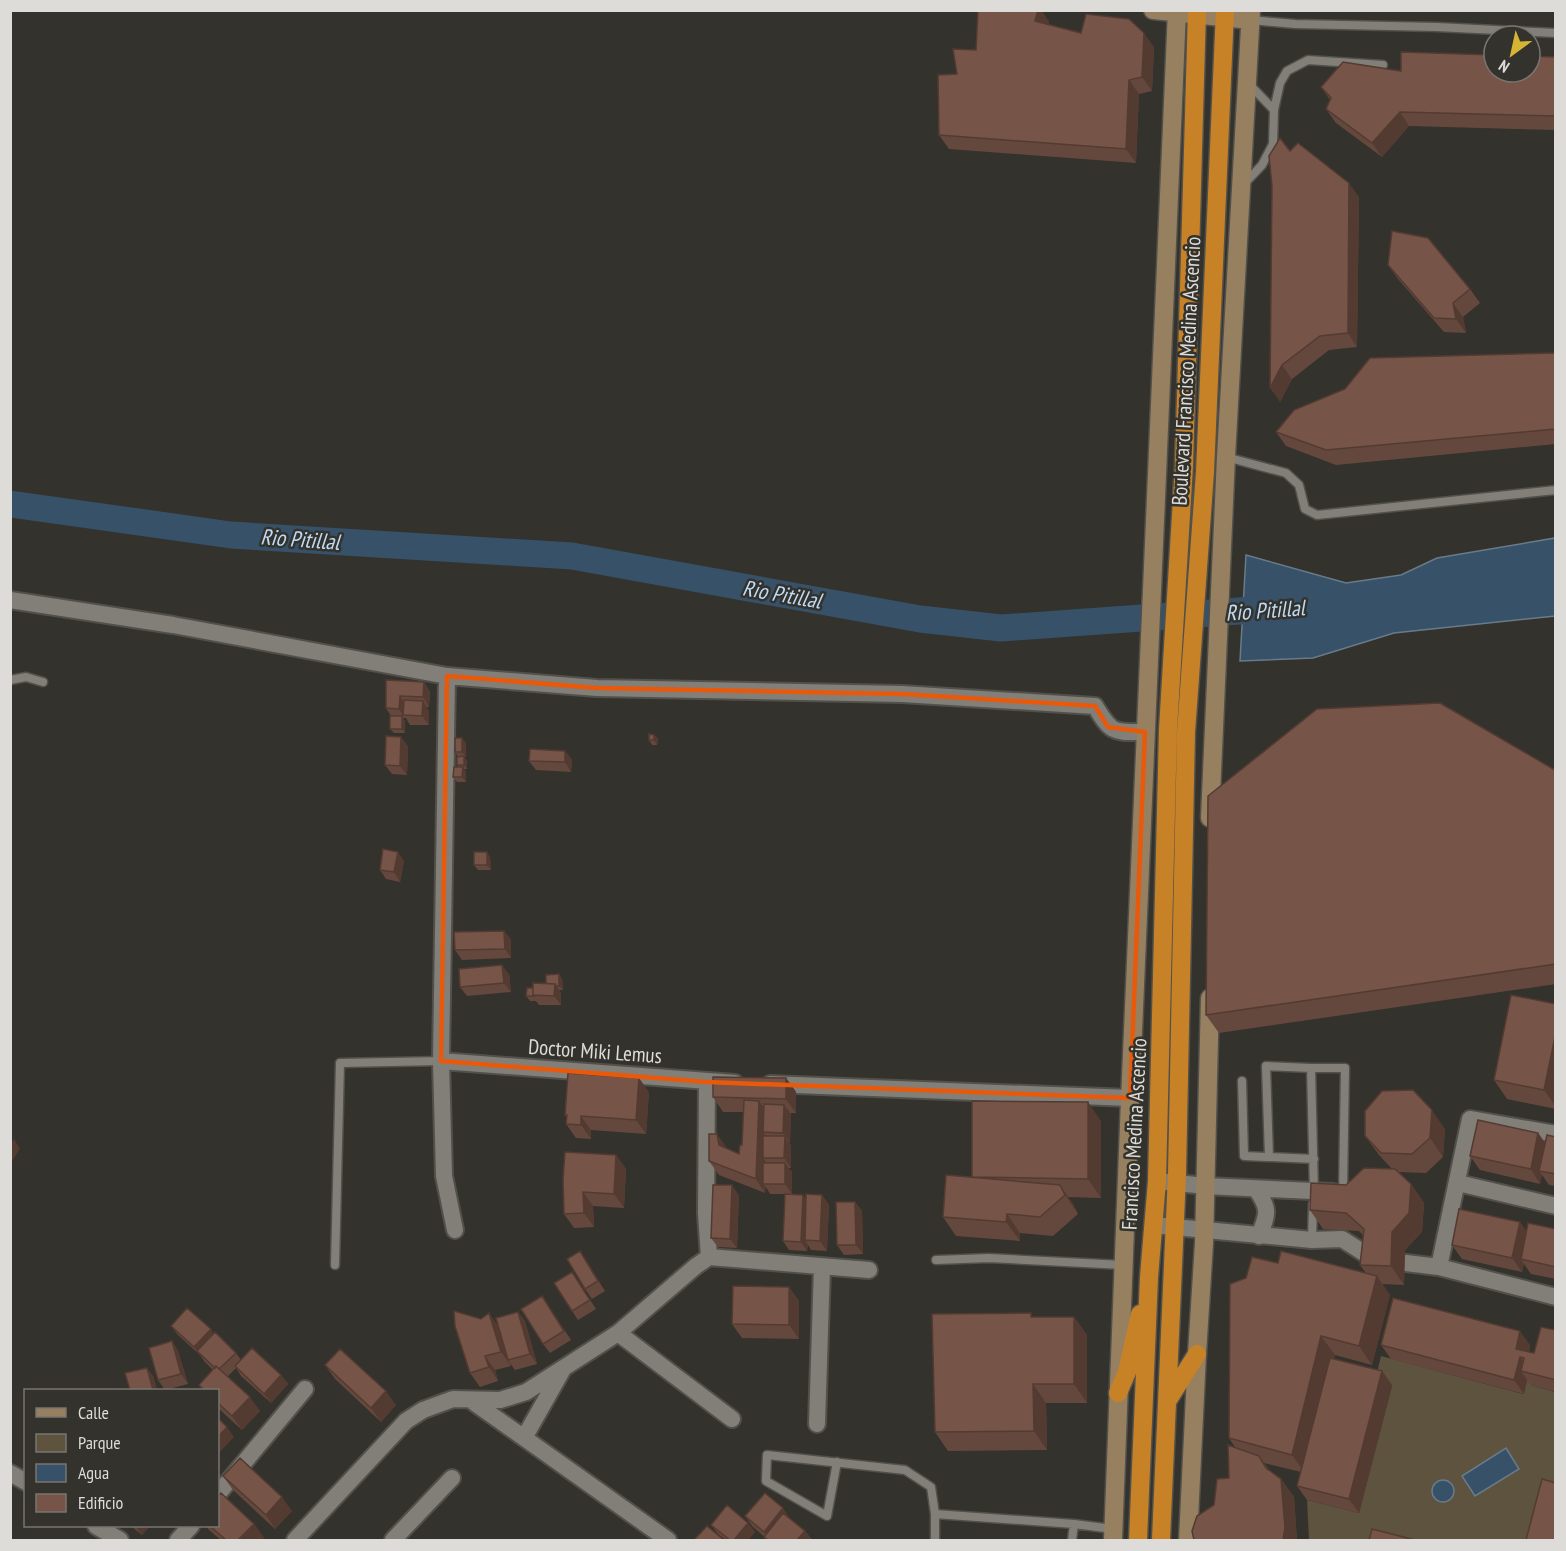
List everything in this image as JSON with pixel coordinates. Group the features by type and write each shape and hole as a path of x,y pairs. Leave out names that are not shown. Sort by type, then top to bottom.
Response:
{"highway":[{"name":"Boulevard Francisco Medina Ascencio","path":"1168,729 1184,466 1197,12"},
{"name":"Boulevard Francisco Medina Ascencio","path":"1186,732 1205,472 1224,14"},
{"name":"Francisco Medina Ascencio","path":"1138,1540 1149,1277 1157,1181 1168,729"},
{"name":"Francisco Medina Ascencio","path":"1161,1540 1176,1183 1186,732"},
{"path":"1118,1393 1127,1372 1149,1277"},
{"path":"1167,1402 1197,1354"}],"main road":[{"path":"1153,10 1251,15 1226,457 1209,839"},
{"path":"1114,1535 1145,729 1177,11"},
{"path":"1188,1540 1214,995"}],"street":[{"path":"10,600 173,625 447,676 597,688 902,694 1095,706 1108,727 1122,732 1145,729"},
{"path":"447,676 441,1061 444,1176 455,1230"},
{"name":"Doctor Miki Lemus","path":"441,1061 707,1082 1130,1098"},
{"path":"707,1082 706,1213 709,1257"},
{"path":"1439,1267 1470,1119 1556,1134"},
{"path":"1157,1181 1314,1192 1343,1197"},
{"path":"1458,1183 1556,1206"},
{"path":"1256,1189 1266,1203 1267,1210 1267,1217 1259,1236"},
{"path":"1153,1225 1312,1240 1342,1234 1375,1260"},
{"path":"296,1540 406,1422 423,1410 453,1399 500,1400 526,1392 618,1333 709,1257 869,1270"},
{"path":"1406,1263 1439,1267 1556,1297"},
{"path":"817,1424 822,1267"},
{"path":"618,1333 732,1419"},
{"path":"524,1438 564,1368"},
{"path":"219,1493 305,1389"},
{"path":"472,1401 668,1540"},
{"path":"10,1473 24,1481"},
{"path":"393,1540 452,1478"},
{"path":"98,1527 120,1540"},
{"path":"178,1540 190,1527"}],"lane":[{"path":"1251,15 1295,24 1437,27 1556,33"},
{"path":"1241,187 1262,165 1273,144 1274,110 1280,83 1287,71 1308,60 1383,65"},
{"path":"1248,83 1274,110"},
{"path":"1226,457 1286,473 1299,485 1305,509 1317,515 1556,490"},
{"path":"10,680 26,677 43,682"},
{"path":"335,1265 340,1063 441,1061"},
{"path":"1269,1157 1266,1066 1345,1068 1343,1197"},
{"path":"1311,1068 1314,1159 1312,1240"},
{"path":"1242,1080 1244,1156 1314,1159"},
{"path":"936,1260 998,1259 1123,1265"},
{"path":"837,1462 827,1516 766,1481 767,1455 837,1462 905,1470 931,1487 935,1514 935,1540"},
{"path":"935,1514 1074,1524 1114,1535"},
{"path":"1072,1540 1074,1524"}],"highlighted area":[{"path":"447,676 597,688 902,694 1095,706 1108,727 1145,732 1130,1098 707,1082 441,1061"}],"green space":[{"path":"1381,1356 1523,1394 1530,1371 1531,1385 1555,1392 1555,1495 1539,1540 1309,1540 1307,1500 1359,1513 1392,1386 1375,1381"}],"water":[{"path":"1555,538 1555,616 1394,633 1313,658 1240,661 1246,555 1346,583 1401,575 1437,558"},
{"path":"1506,1448 1519,1469 1475,1496 1462,1476"},
{"path":"1443,1480 1451,1483 1454,1491 1451,1499 1443,1502 1435,1499 1432,1491 1435,1483"}],"building":[{"path":"978,10 1038,10 1035,21 1081,33 1086,14 1129,19 1144,33 1142,77 1129,80 1126,149 939,135 938,75 957,74 953,49 976,50"},
{"path":"1401,52 1482,55 1482,84 1542,84 1542,56 1556,57 1556,116 1400,112 1372,143 1326,109 1331,98 1321,87 1343,62 1401,71"},
{"path":"1280,138 1290,151 1298,143 1349,183 1348,333 1320,336 1282,365 1270,388 1272,186 1269,156"},
{"path":"1392,231 1428,238 1470,289 1453,303 1456,319 1434,318 1388,265"},
{"path":"1556,353 1556,429 1326,450 1276,432 1294,410 1345,389 1370,358"},
{"path":"386,680 424,682 423,697 400,696 399,709 386,708"},
{"path":"404,700 423,701 422,716 403,715"},
{"path":"1440,703 1555,770 1556,964 1206,1015 1208,796 1317,709"},
{"path":"390,716 402,716 402,729 390,729"},
{"path":"649,734 654,735 654,740 649,740"},
{"path":"386,736 401,737 400,766 385,765"},
{"path":"455,738 462,738 462,752 455,752"},
{"path":"530,749 565,751 565,762 529,761"},
{"path":"464,756 464,765 457,765 457,757"},
{"path":"454,767 463,767 462,777 453,777"},
{"path":"383,849 398,852 394,872 380,870"},
{"path":"474,852 487,852 487,865 474,865"},
{"path":"504,931 505,949 455,950 454,932"},
{"path":"502,965 504,983 460,987 459,969"},
{"path":"559,974 559,986 546,984 546,975"},
{"path":"533,983 555,984 554,996 533,995"},
{"path":"527,988 533,988 534,996 526,996"},
{"path":"1511,995 1556,1004 1556,1032 1544,1090 1494,1080"},
{"path":"568,1073 639,1078 636,1120 581,1116 581,1125 566,1124"},
{"path":"713,1077 786,1078 786,1099 713,1097"},
{"path":"1413,1090 1432,1110 1430,1138 1412,1154 1381,1153 1365,1136 1365,1111 1382,1091"},
{"path":"744,1100 759,1101 756,1179 709,1161 709,1134 717,1134 719,1145 739,1154 740,1145 742,1145"},
{"path":"972,1101 1088,1102 1088,1179 972,1177"},
{"path":"764,1104 784,1105 783,1133 763,1132"},
{"path":"1478,1120 1538,1133 1531,1169 1470,1156"},
{"path":"1547,1135 1556,1137 1556,1174 1539,1171"},
{"path":"763,1136 785,1136 784,1158 763,1158"},
{"path":"565,1152 616,1155 614,1194 583,1192 584,1213 564,1214"},
{"path":"763,1163 785,1163 785,1184 763,1184"},
{"path":"1364,1168 1395,1169 1411,1184 1409,1213 1392,1232 1391,1266 1360,1265 1364,1229 1346,1213 1310,1210 1311,1183 1346,1185"},
{"path":"946,1175 1060,1185 1065,1195 1040,1217 1007,1214 1006,1222 943,1217"},
{"path":"713,1185 732,1185 730,1239 711,1238"},
{"path":"785,1194 803,1195 801,1242 783,1241"},
{"path":"806,1194 822,1195 820,1241 805,1240"},
{"path":"836,1202 855,1202 856,1245 837,1245"},
{"path":"1459,1209 1520,1222 1512,1258 1452,1245"},
{"path":"1528,1223 1556,1229 1556,1267 1521,1259"},
{"path":"580,1251 598,1281 585,1289 567,1259"},
{"path":"1281,1251 1377,1276 1359,1346 1321,1336 1292,1455 1229,1438 1230,1284 1246,1278 1252,1257 1278,1263"},
{"path":"572,1272 590,1300 572,1311 554,1283"},
{"path":"733,1286 789,1287 789,1325 732,1324"},
{"path":"542,1296 564,1331 543,1344 521,1309"},
{"path":"1393,1298 1520,1331 1516,1349 1534,1353 1541,1327 1556,1330 1556,1380 1521,1371 1524,1358 1520,1357 1514,1380 1381,1345"},
{"path":"187,1308 211,1329 194,1347 171,1326"},
{"path":"454,1311 481,1319 489,1313 501,1352 485,1356 489,1367 470,1373 455,1326"},
{"path":"518,1312 530,1354 508,1360 496,1318"},
{"path":"1031,1313 1031,1317 1074,1317 1074,1384 1033,1384 1034,1431 935,1432 932,1314"},
{"path":"215,1332 236,1353 219,1369 197,1351"},
{"path":"172,1341 181,1374 158,1380 149,1348"},
{"path":"252,1348 281,1375 264,1394 235,1366"},
{"path":"340,1349 386,1391 371,1408 325,1365"},
{"path":"1330,1358 1382,1371 1349,1499 1297,1486"},
{"path":"216,1366 250,1397 232,1416 219,1404 219,1389 203,1389 199,1385"},
{"path":"147,1368 153,1389 130,1389 125,1373"},
{"path":"219,1419 227,1427 219,1436"},
{"path":"1228,1445 1259,1456 1266,1468 1281,1479 1285,1527 1283,1540 1194,1540 1192,1531 1197,1516 1214,1505 1217,1479 1229,1478"},
{"path":"240,1458 282,1497 266,1515 223,1476"},
{"path":"1542,1479 1556,1483 1556,1540 1526,1540"},
{"path":"221,1493 254,1524 238,1540 226,1540 211,1527 219,1527 219,1495"},
{"path":"765,1493 783,1508 764,1532 745,1516"},
{"path":"727,1505 748,1523 734,1540 730,1540 711,1525"},
{"path":"783,1513 805,1531 797,1540 768,1540 764,1537"},
{"path":"707,1526 724,1540 694,1540"},
{"path":"1372,1529 1415,1540 1369,1540"}],"waterway":[{"name":"Rio Pitillal","path":"10,504 231,535 572,556 920,619 1001,628 1281,608"}]}
